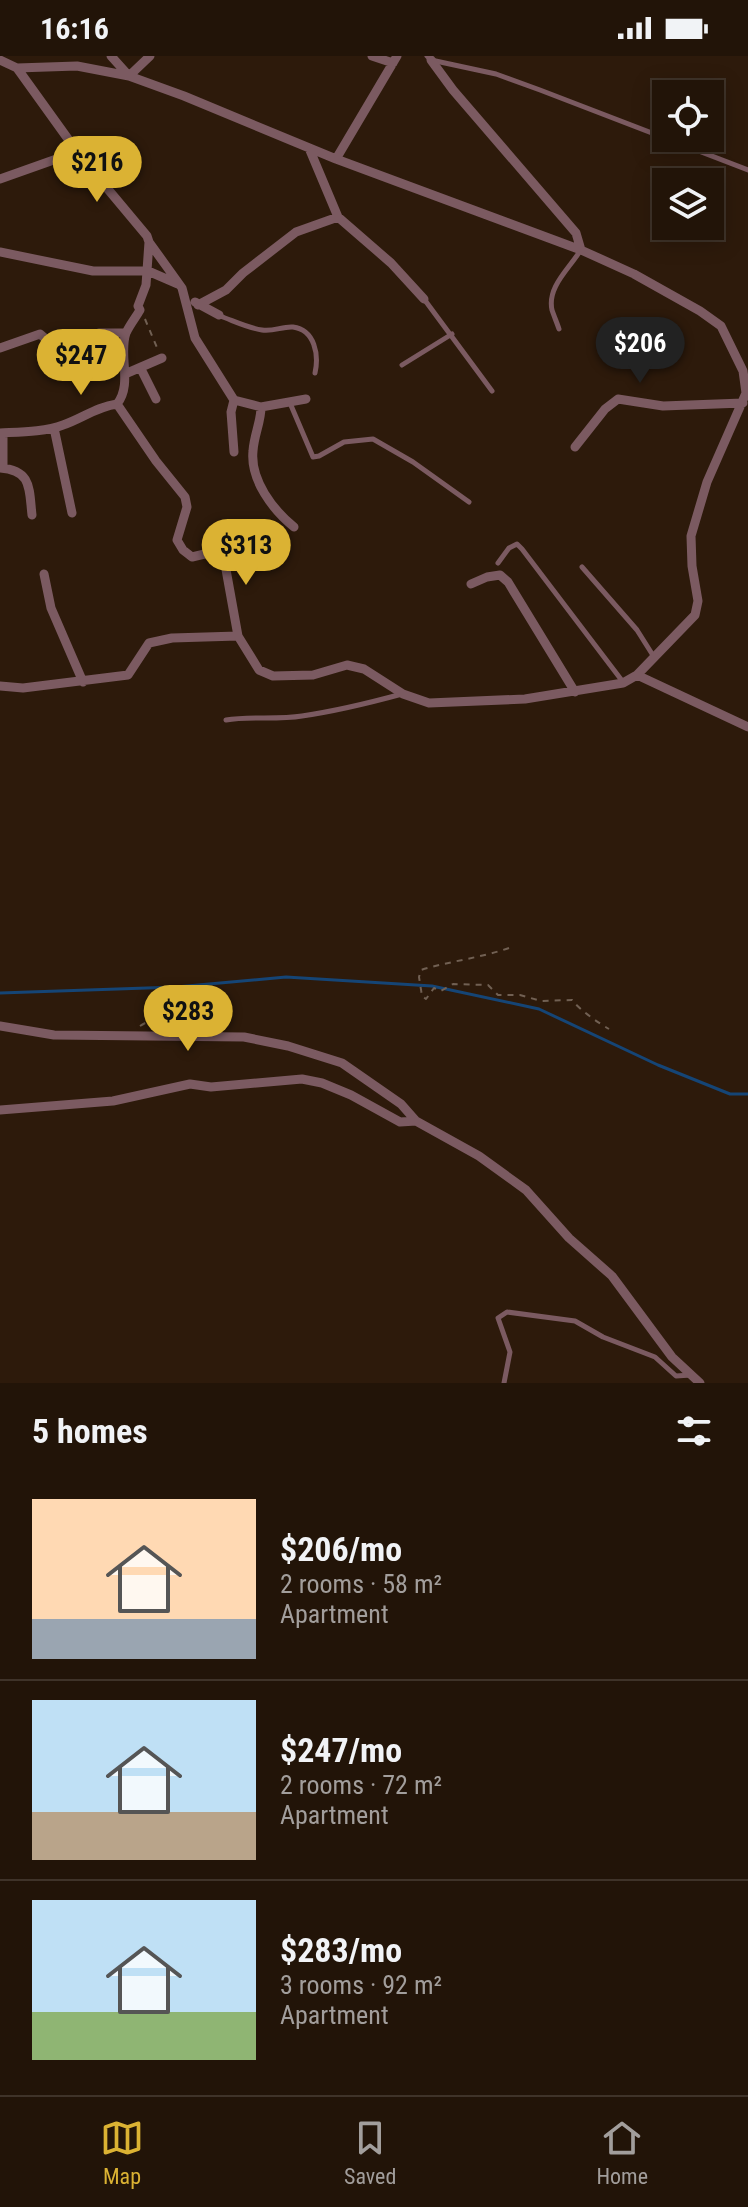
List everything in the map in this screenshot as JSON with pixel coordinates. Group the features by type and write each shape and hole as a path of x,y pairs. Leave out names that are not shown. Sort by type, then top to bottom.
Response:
{"street":[{"path":"111,56 129,76"},
{"path":"129,76 150,56"},
{"path":"336,159 395,59 372,56"},
{"path":"429,58 576,233 581,250"},
{"path":"0,60 17,68 77,66 129,76 336,159 581,250 634,274 721,326 743,371 746,393 723,440 691,536 698,601 695,615 637,675 623,683 525,699 429,703 403,694 364,669 347,665 313,675 273,676 259,670 238,636 225,564 213,552 192,557 183,550 177,540 187,507 182,490 156,461 117,404"},
{"path":"17,68 174,275 182,288 198,345 234,400 261,407 306,399"},
{"path":"309,148 338,217 391,263 424,299"},
{"path":"0,179 79,151"},
{"path":"198,305 226,290 296,232 338,217"},
{"path":"32,515 24,476 13,469 2,468 2,433 54,428 97,407 117,404 121,399 126,333 140,310 138,306 148,271 149,242"},
{"path":"0,252 93,271 148,271 178,284"},
{"path":"184,297 219,315"},
{"path":"0,348 40,334 53,345 60,346 99,333 126,333"},
{"path":"125,374 162,358"},
{"path":"141,369 156,399"},
{"path":"575,447 605,409 618,399 663,406 743,403"},
{"path":"234,400 231,412 234,452"},
{"path":"261,407 261,422 253,450 254,463 268,500 294,527"},
{"path":"54,428 72,513"},
{"path":"217,557 270,545"},
{"path":"44,574 51,608 83,682"},
{"path":"471,584 500,575 508,582 575,692"},
{"path":"0,686 23,688 128,675 149,643 172,638 238,636"},
{"path":"637,675 748,727"},
{"path":"0,1026 54,1035 244,1037 288,1046 342,1063 401,1104 416,1121 479,1156 526,1190 569,1238 612,1276 672,1357 700,1383"},
{"path":"0,1110 113,1101 190,1084 211,1087 302,1079 322,1083 351,1095 400,1122 416,1121"}],"lane":[{"path":"429,58 510,79 748,170"},
{"path":"559,329 552,312 552,296 581,250"},
{"path":"424,299 492,391"},
{"path":"219,315 265,331 293,327 304,331 312,339 315,349 315,373"},
{"path":"402,365 452,334"},
{"path":"290,403 313,457 344,442 373,439 413,462 469,502"},
{"path":"498,563 509,548 517,544 623,683"},
{"path":"582,567 637,630 654,658"},
{"path":"226,720 299,717 371,704 403,694"},
{"path":"504,1383 510,1352 498,1318 507,1312 575,1321 603,1337 655,1357 676,1376 692,1374"}],"path":[{"path":"140,310 162,358"},
{"path":"509,948 421,970 422,996 426,999 434,988 441,991 453,984 488,985 498,995 520,995 531,1000 572,1000 582,1011 588,1012 609,1029"},
{"path":"132,1036 142,1024 152,1019 193,1010"}],"waterway":[{"path":"0,993 176,987 286,977 432,986 539,1009 658,1065 730,1094 748,1094"}]}
